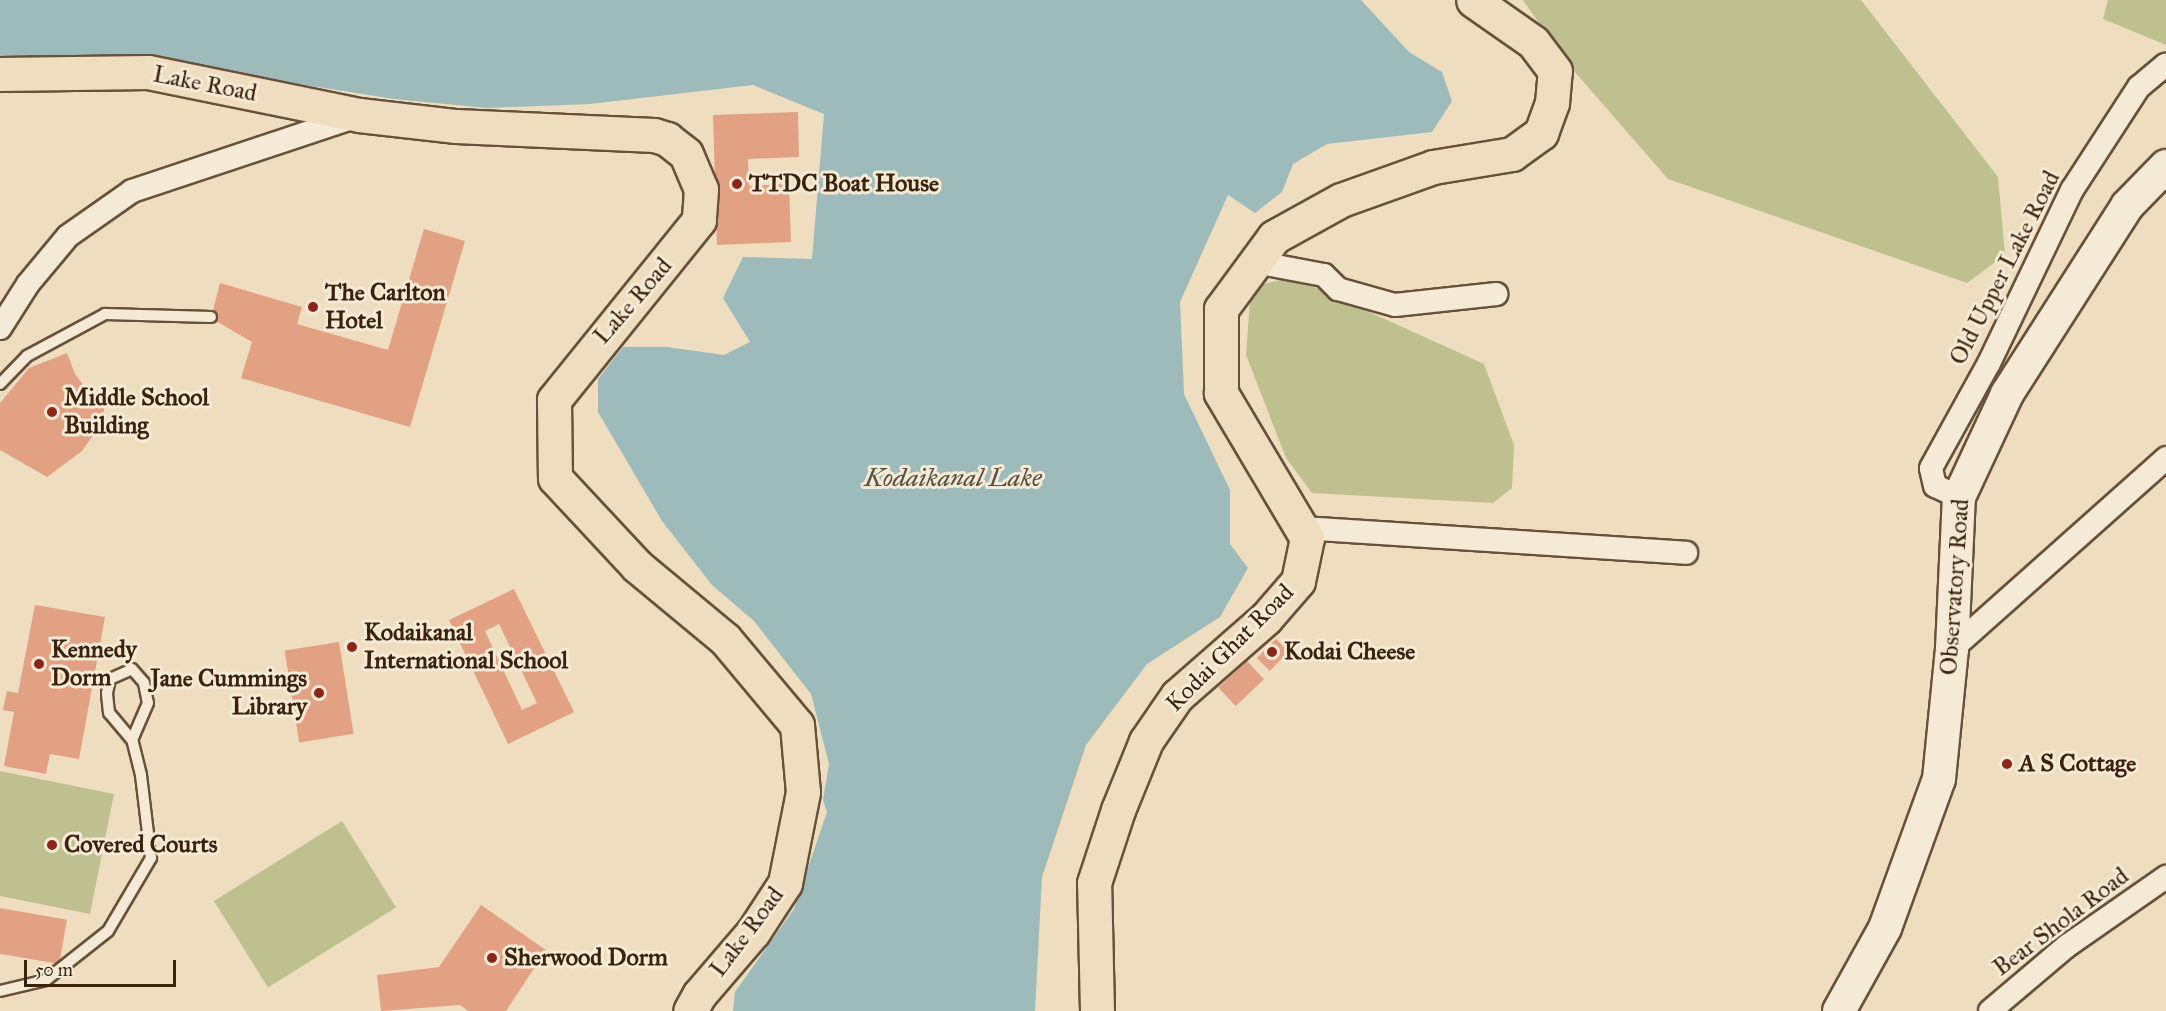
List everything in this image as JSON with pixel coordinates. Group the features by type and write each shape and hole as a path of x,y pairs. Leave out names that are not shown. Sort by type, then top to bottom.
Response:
{"main road":[{"name":"Kodai Ghat Road","path":"1097,1011 1094,883 1118,810 1146,741 1177,696 1266,618 1298,581 1307,538 1221,393 1221,309 1274,237 1341,200 1433,167 1512,154 1541,133 1552,103 1555,71 1533,42 1473,0"},
{"name":"Lake Road","path":"0,74 148,72 359,116 456,126 654,135 678,145 697,174 702,189 699,220 597,342 554,400 555,478 637,566 725,639 797,724 804,792 785,883 753,932 699,994 690,1011"},
{"name":"Observatory Road","path":"1839,1011 1886,928 1939,779 1952,649 1959,497 2007,394 2127,206 2166,166"}],"street":[{"name":"Old Upper Lake Road","path":"1959,497 1935,486 1931,468 1989,363 2072,190 2139,87 2166,64"},
{"path":"0,328 28,284 68,236 132,191 359,116"},
{"path":"1255,262 1324,276 1338,289 1395,305 1496,294"},
{"path":"1952,649 2166,458"},
{"path":"1302,528 1686,553"},
{"name":"Bear Shola Road","path":"1990,1011 2067,946 2166,878"}],"lane":[{"path":"0,384 27,356 105,314 211,317"},
{"path":"0,991 46,980 108,931 151,858 141,775 132,740 110,713 107,693 110,679 121,670 132,669 144,682 147,703 132,740"}],"green space":[{"path":"1523,0 1861,0 1998,177 2005,255 1967,283 1668,179 1567,63"},
{"path":"2108,0 2166,0 2166,45 2103,19"},
{"path":"1292,277 1484,364 1514,445 1512,488 1493,503 1312,493 1286,458 1246,355 1251,287"},
{"name":"Covered Courts","path":"0,771 114,794 90,914 0,896"},
{"path":"342,821 396,908 268,988 214,901"}],"water":[{"name":"Kodaikanal Lake","path":"0,0 1361,0 1409,52 1442,72 1452,101 1432,132 1327,144 1293,164 1282,192 1255,213 1228,195 1180,302 1184,394 1230,490 1230,544 1248,568 1220,617 1147,664 1086,745 1042,877 1035,1011 733,1011 735,992 794,909 827,812 823,800 829,764 811,694 754,621 712,585 662,521 598,412 598,379 623,347 667,347 724,355 750,342 723,298 743,257 812,259 824,114 753,85 590,104 487,108 394,99 147,60 0,64"}],"building":[{"path":"798,112 799,157 748,159 749,186 789,184 791,242 717,245 713,115"},
{"path":"424,229 465,241 410,427 241,378 252,342 211,318 220,283 302,307 297,324 388,350"},
{"name":"Middle School Building","path":"67,353 75,374 87,390 106,398 102,422 82,451 47,477 0,450 0,403 29,368"},
{"path":"514,589 574,712 508,744 449,620","holes":["499,624 537,703 522,710 485,631"]},
{"name":"Kennedy Dorm","path":"35,605 105,617 79,759 50,754 46,774 4,766 14,712 3,710 7,691 18,693"},
{"path":"1276,639 1289,652 1270,671 1257,658"},
{"name":"Jane Cummings Library","path":"339,642 354,734 299,742 285,651"},
{"path":"1247,661 1264,679 1236,706 1218,688"},
{"name":"Sherwood Dorm","path":"481,905 546,950 506,1011 468,1011 460,1005 381,1011 377,975 439,967"},
{"path":"0,908 67,920 59,964 0,954"}],"place":[{"name":"TTDC Boat House","path":"737,184"},
{"name":"The Carlton Hotel","path":"313,307"},
{"name":"Middle School Building","path":"52,412"},
{"name":"Kodaikanal International School","path":"352,647"},
{"name":"Kodai Cheese","path":"1272,652"},
{"name":"Kennedy Dorm","path":"39,664"},
{"name":"Jane Cummings Library","path":"319,693"},
{"name":"A S Cottage","path":"2007,764"},
{"name":"Covered Courts","path":"52,845"},
{"name":"Sherwood Dorm","path":"492,958"}]}
